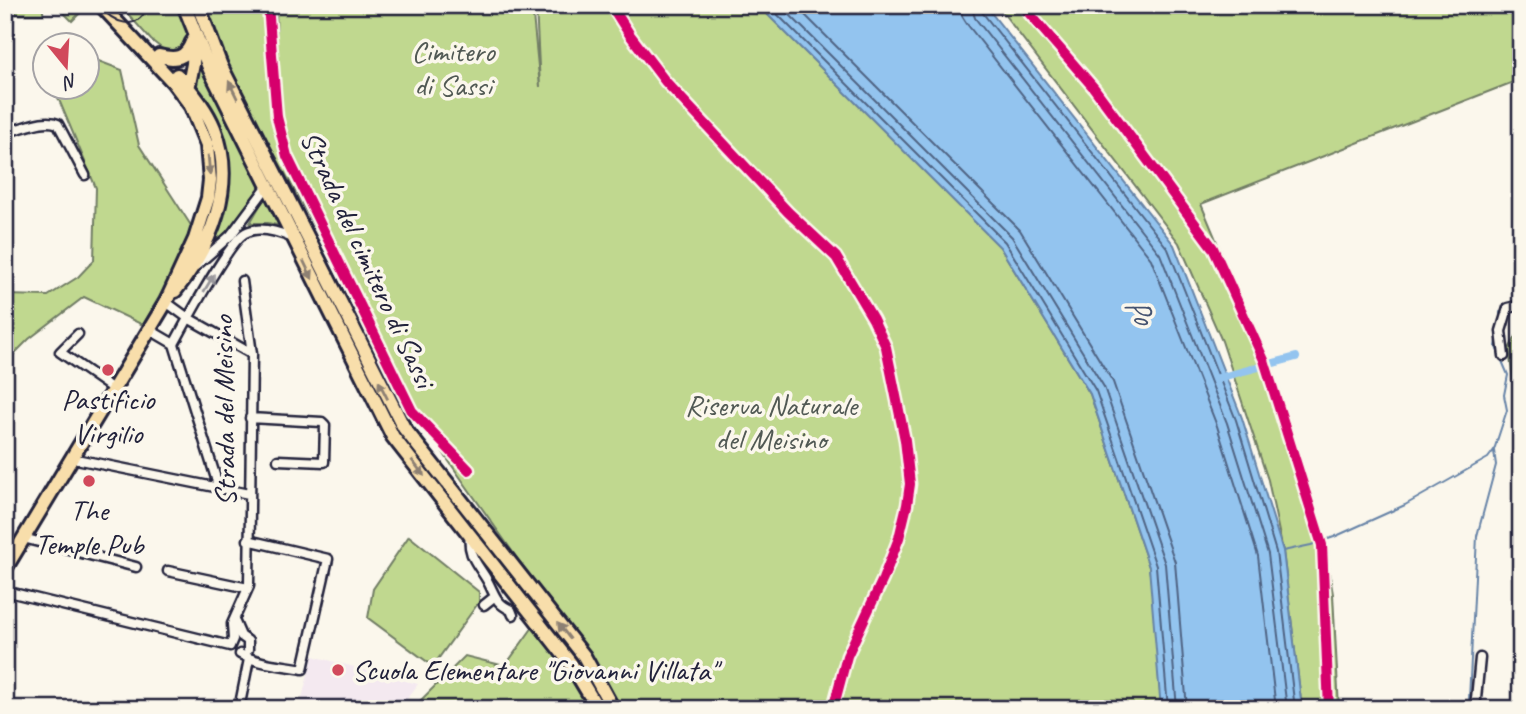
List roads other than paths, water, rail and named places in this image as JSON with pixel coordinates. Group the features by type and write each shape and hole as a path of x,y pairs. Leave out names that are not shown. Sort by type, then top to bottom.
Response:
{"main road":[{"path":"5,568 166,302 205,215 210,180 207,145 198,119 188,101 101,5"},
{"path":"113,5 201,104 215,129 223,172 216,218 194,267 166,302"},
{"path":"184,5 195,36 267,186 394,437 571,664 598,709"},
{"path":"198,5 221,66 404,428 584,656 614,709"},
{"path":"188,101 187,86 193,64 195,36"},
{"path":"159,56 174,59 183,56 195,36"}],"street":[{"name":"Strada del cimitero di Sassi","path":"268,5 277,117 287,156 412,411 469,470"},
{"path":"5,132 43,122 58,124 85,175"},
{"path":"194,267 231,235 274,173"},
{"path":"231,235 253,230 275,231 293,237"},
{"path":"174,344 230,248 242,234"},
{"path":"230,248 231,235"},
{"name":"Strada del Meisino","path":"242,281 252,354 248,494 248,540 248,588 234,620 234,652 264,662 303,669 328,559 248,540"},
{"path":"166,302 188,318 252,354"},
{"path":"1504,356 1501,331 1508,308 1521,304"},
{"path":"150,330 174,344 219,488"},
{"path":"78,334 60,352 113,388"},
{"path":"250,418 323,422 326,425 324,462 278,460"},
{"path":"71,458 248,494"},
{"path":"470,534 468,547 473,561 486,578 494,597 511,610 513,615"},
{"path":"23,538 136,567"},
{"path":"168,571 248,588"},
{"path":"5,591 248,641 239,709"},
{"path":"484,605 494,597"},
{"path":"1475,709 1480,658"}],"water":[{"name":"Po","path":"758,5 985,5 1174,245 1242,418 1283,551 1302,709 1161,709 1149,567 1090,394 1000,247"}],"waterway":[{"path":"1500,312 1500,321"},
{"path":"1283,551 1334,537 1405,505 1488,458 1494,450 1507,410 1504,395 1508,375 1496,347 1498,334"},
{"path":"1218,378 1296,357"},
{"path":"1467,709 1477,536 1496,465 1494,451"}],"tram line":[{"path":"98,5 125,23 138,20 148,5"}],"place":[{"name":"Pastificio Virgilio","path":"108,370"},
{"name":"The Temple Pub","path":"89,481"},
{"name":"Scuola Elementare \"Giovanni Villata\"","path":"338,670"}],"park label":[{"name":"Cimitero di Sassi","path":"453,68"},
{"name":"Riserva Naturale del Meisino","path":"771,422"}]}
